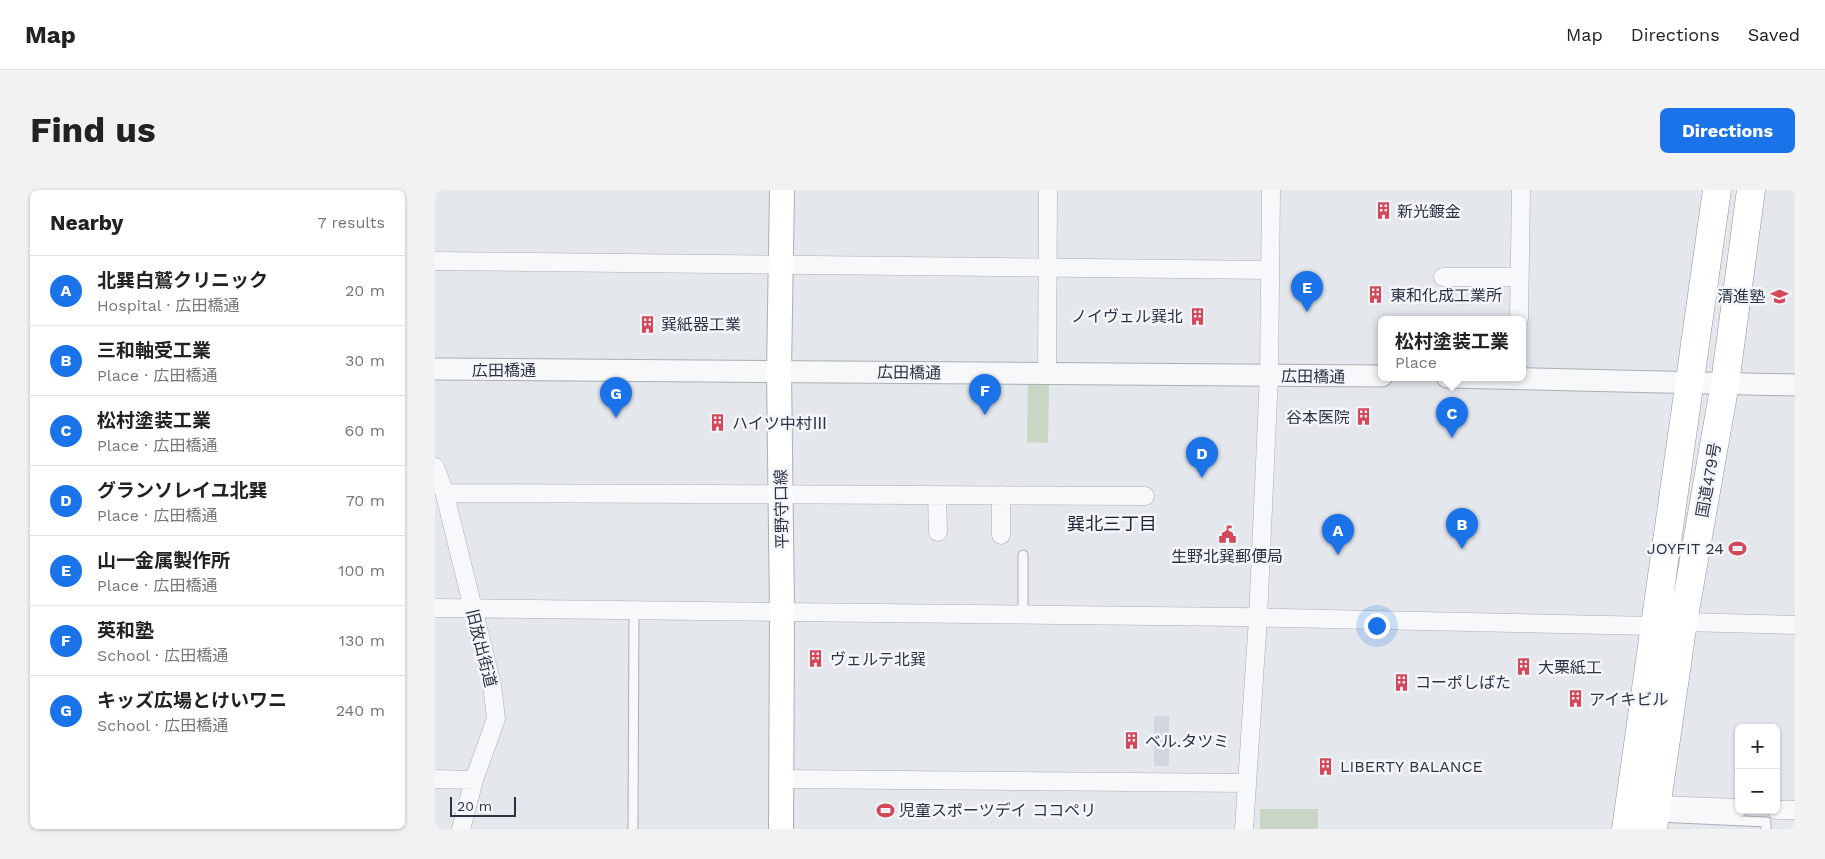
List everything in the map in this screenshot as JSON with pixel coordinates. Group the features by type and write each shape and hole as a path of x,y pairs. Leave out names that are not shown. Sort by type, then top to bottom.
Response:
{"highway":[{"name":"国道479号","path":"1626,829 1717,190"},
{"name":"国道479号","path":"1655,817 1683,622 1725,383 1751,190"}],"main road":[{"name":"平野守口線","path":"781,190 779,371 783,612 781,829"}],"street":[{"path":"1047,374 1048,190"},
{"path":"1244,829 1258,618 1269,375 1271,190"},
{"path":"1519,316 1521,190"},
{"path":"435,261 1047,266 1269,270"},
{"path":"1443,277 1520,277"},
{"name":"広田橋通","path":"435,370 1378,376"},
{"path":"1526,377 1689,384 1795,385"},
{"name":"旧放出街道","path":"435,467 445,493 472,608 493,686 496,719 474,780 461,829"},
{"path":"445,493 1145,496"},
{"path":"937,495 938,532"},
{"path":"1001,495 1001,535"},
{"path":"435,608 1023,614 1654,626"},
{"path":"1683,622 1795,625"},
{"path":"435,779 474,780"},
{"path":"781,779 1247,783"},
{"path":"1655,817 1735,808"},
{"path":"1780,810 1795,810"}],"lane":[{"path":"1023,555 1023,614"},
{"path":"633,829 634,610"},
{"path":"1655,817 1766,822 1766,828"}],"shaded area":[{"path":"1154,716 1169,716 1169,766 1154,766"}],"green space":[{"path":"1028,384 1049,384 1048,443 1027,442"},
{"path":"1260,809 1318,809 1318,829 1260,829"}],"place":[{"name":"新光鍍金","path":"1383,211"},
{"name":"東和化成工業所","path":"1376,295"},
{"name":"清進塾","path":"1779,296"},
{"name":"山一金属製作所","path":"1307,312"},
{"name":"ノイヴェル巽北","path":"1197,316"},
{"name":"巽紙器工業","path":"647,324"},
{"name":"英和塾","path":"985,415"},
{"name":"谷本医院","path":"1364,417"},
{"name":"キッズ広場とけいワニ","path":"616,418"},
{"name":"ハイツ中村Ⅲ","path":"718,423"},
{"name":"松村塗装工業","path":"1452,438"},
{"name":"グランソレイユ北巽","path":"1202,478"},
{"name":"生野北巽郵便局","path":"1227,534"},
{"name":"JOYFIT 24","path":"1738,548"},
{"name":"三和軸受工業","path":"1462,549"},
{"name":"北巽白鷲クリニック","path":"1338,555"},
{"name":"ヴェルテ北巽","path":"816,659"},
{"name":"大栗紙工","path":"1524,667"},
{"name":"コーポしばた","path":"1401,682"},
{"name":"アイキビル","path":"1575,699"},
{"name":"ベル.タツミ","path":"1131,741"},
{"name":"LIBERTY BALANCE","path":"1326,766"},
{"name":"児童スポーツデイ ココペリ","path":"885,810"}],"district":[{"name":"巽北三丁目","path":"1112,524"}]}
